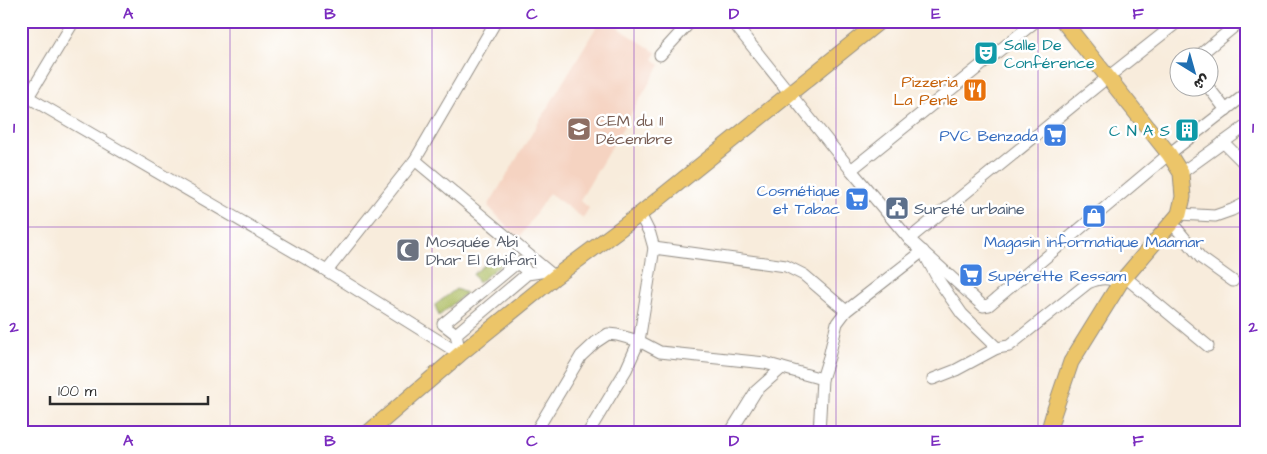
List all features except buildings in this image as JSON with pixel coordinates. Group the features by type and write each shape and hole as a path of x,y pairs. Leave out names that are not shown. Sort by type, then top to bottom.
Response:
{"main road":[{"path":"368,433 551,274 640,214 880,21"},
{"path":"1048,433 1071,362 1122,280 1176,219 1183,197 1181,173 1169,154 1063,21"}],"street":[{"path":"74,21 24,95 326,271 460,354"},
{"path":"326,271 415,160 496,21"},
{"path":"660,54 692,21"},
{"path":"732,21 851,170 909,239 983,306 989,305 1169,154 1246,94"},
{"path":"851,170 1036,21"},
{"path":"909,239 1180,21"},
{"path":"1208,48 1241,21"},
{"path":"1217,98 1226,110"},
{"path":"1181,173 1246,126"},
{"path":"1223,142 1246,165"},
{"path":"415,160 551,274"},
{"path":"1233,281 1201,258 1176,219 1215,216 1246,203"},
{"path":"588,433 626,370 638,341 654,248 650,234 640,214"},
{"path":"654,248 786,266 804,275 846,310"},
{"path":"819,433 822,379 830,357 837,323 846,310 923,251"},
{"path":"923,251 939,281 962,314 997,348"},
{"path":"460,354 456,334 443,324 517,263 525,269 527,274"},
{"path":"456,334 527,274 551,274"},
{"path":"934,379 956,370 997,348 1009,346 1088,284 1098,279 1122,280 1208,346"},
{"path":"534,433 581,356 608,334 638,341 660,352 765,363 822,379"},
{"path":"730,433 756,391 782,368"}],"shaded area":[{"name":"CEM du 11 Décembre","path":"600,21 608,21 657,53 653,59 660,65 580,200 589,208 583,218 549,193 519,239 488,206"}],"green space":[{"path":"496,256 505,261 478,283 473,274"},
{"path":"456,289 466,293 439,316 435,305"}],"place":[{"name":"Salle De Conférence","path":"986,53"},
{"name":"Pizzeria La Perle","path":"975,90"},
{"name":"CEM du 11 Décembre","path":"579,129"},
{"name":"C N A S","path":"1187,130"},
{"name":"PVC Benzada","path":"1055,135"},
{"name":"Cosmétique et Tabac","path":"857,199"},
{"name":"Sureté urbaine","path":"897,208"},
{"name":"Magasin informatique Maamar","path":"1094,216"},
{"name":"Mosquée Abi Dhar El Ghifari","path":"408,250"},
{"name":"Supérette Ressam","path":"971,275"}]}
